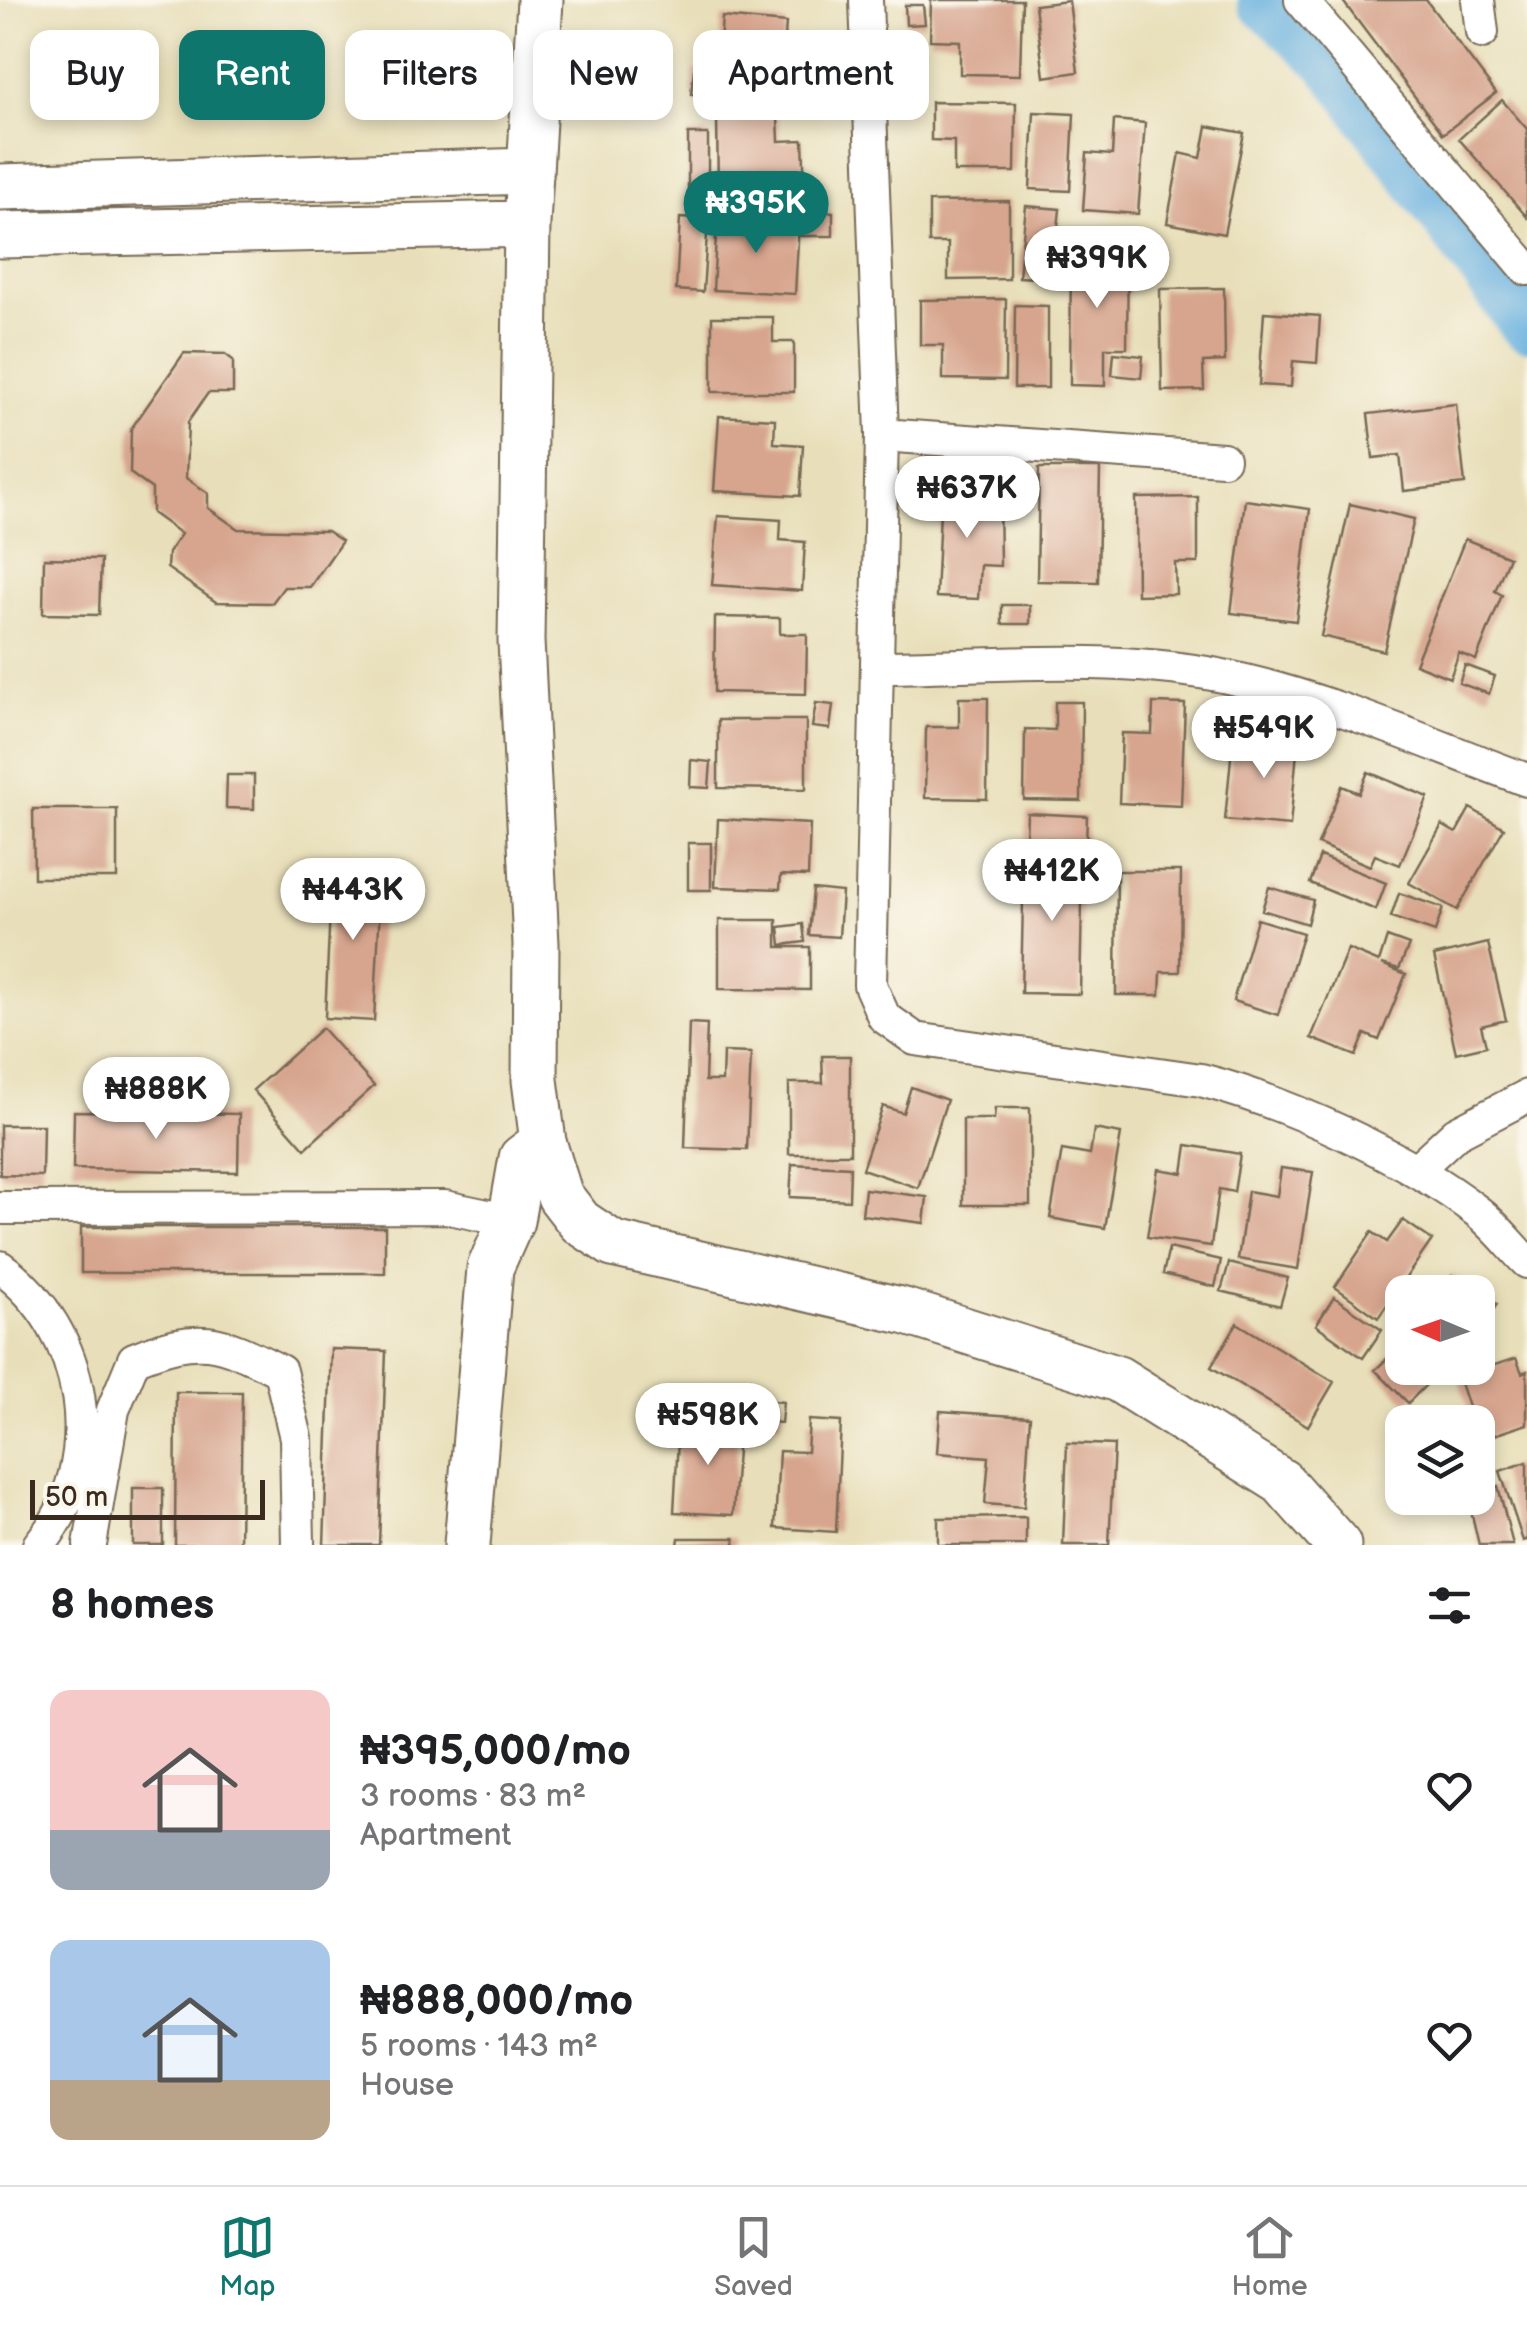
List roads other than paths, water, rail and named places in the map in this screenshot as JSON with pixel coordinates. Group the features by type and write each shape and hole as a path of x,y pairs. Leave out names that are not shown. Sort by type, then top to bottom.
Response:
{"street":[{"path":"540,0 526,224 521,641 536,944 535,1080 544,1142 560,1196 592,1231 613,1244 904,1311 1118,1379 1282,1482 1338,1545"},
{"path":"866,0 882,435 870,984 884,1017 915,1039 1201,1080 1247,1092 1416,1170 1480,1214 1527,1262"},
{"path":"1301,0 1527,270"},
{"path":"0,187 530,171"},
{"path":"0,235 526,224"},
{"path":"882,435 1224,459"},
{"path":"877,666 1155,666 1215,675 1271,686 1527,780"},
{"path":"1416,1170 1456,1134 1507,1102 1527,1096"},
{"path":"467,1545 490,1268 511,1220 522,1158 544,1142"},
{"path":"0,1208 445,1207 570,1234 592,1231"},
{"path":"0,1267 35,1298 54,1324 77,1384 80,1448 74,1479 42,1542"},
{"path":"90,1545 113,1410 134,1359 179,1342 228,1346 280,1371 296,1438 298,1545"}],"waterway":[{"path":"1266,0 1332,59 1527,322"}]}
